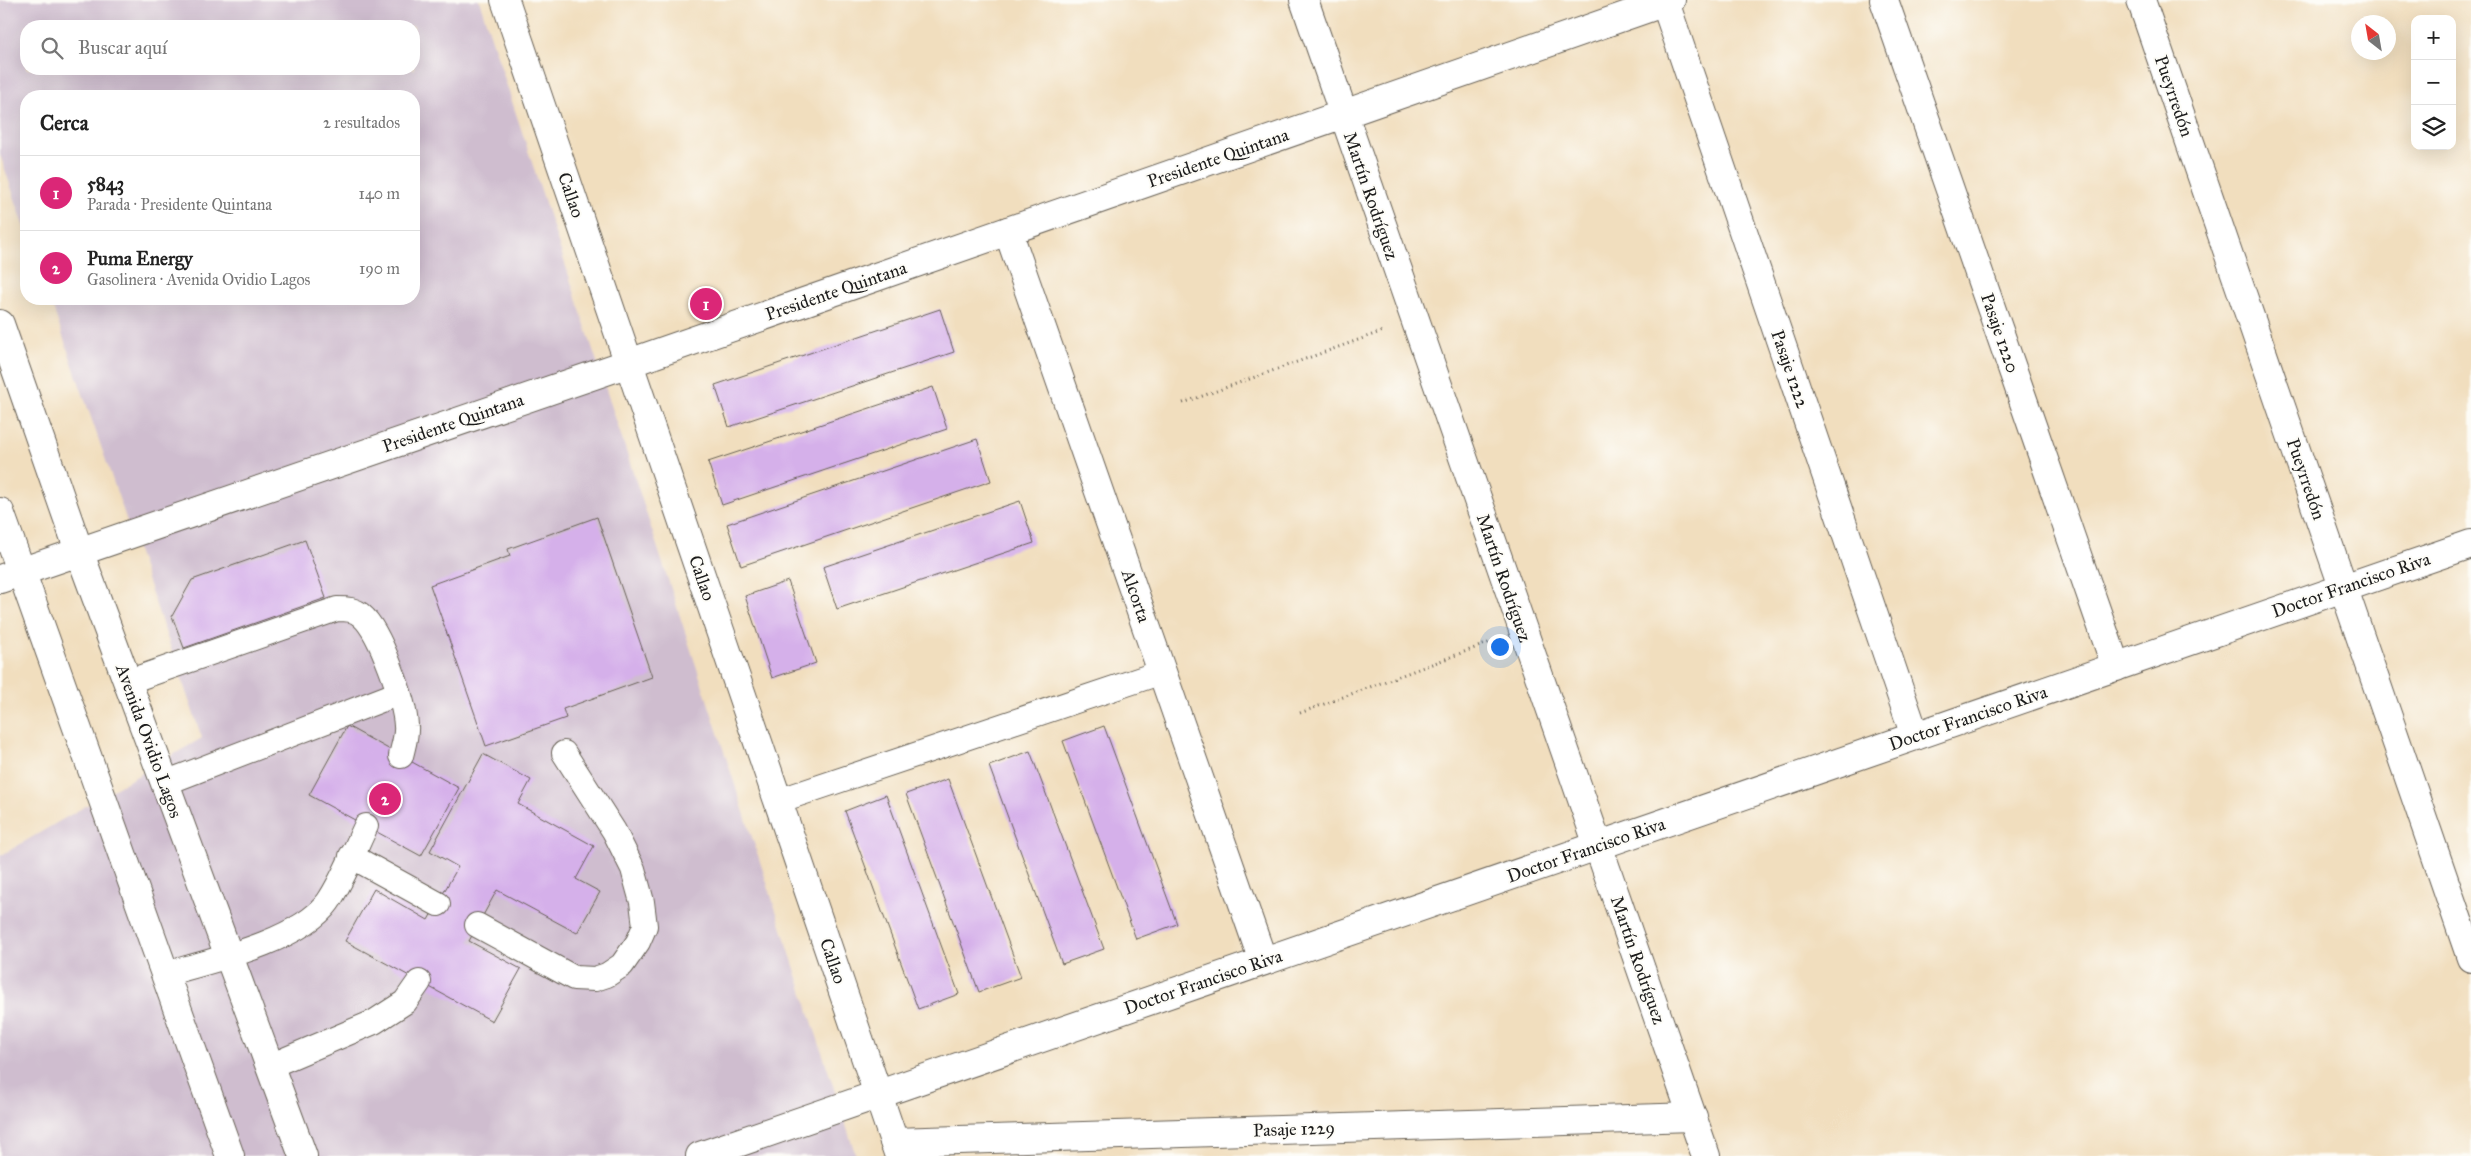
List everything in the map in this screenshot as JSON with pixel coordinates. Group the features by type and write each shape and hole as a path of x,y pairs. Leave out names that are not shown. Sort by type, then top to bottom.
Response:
{"street":[{"name":"Callao","path":"505,0 897,1149"},
{"name":"Martín Rodríguez","path":"1304,0 1342,114 1706,1156"},
{"name":"Pasaje 1220","path":"1884,0 2116,666"},
{"name":"Pueyrredón","path":"2141,0 2471,958"},
{"name":"Presidente Quintana","path":"11,575 629,363 1668,1"},
{"name":"Pasaje 1222","path":"1668,1 1915,736"},
{"name":"Alcorta","path":"1008,231 1263,961"},
{"name":"Avenida Ovidio Lagos","path":"0,324 79,551 303,1156"},
{"path":"0,512 11,575 165,974 230,1156"},
{"name":"Doctor Francisco Riva","path":"700,1156 2471,544"},
{"name":"Pasaje 1229","path":"897,1149 1693,1117"}],"lane":[{"path":"128,682 337,608 349,609 360,614 368,621 374,631 399,693 407,727 401,756"},
{"path":"778,801 1162,672"},
{"path":"165,783 399,693"},
{"path":"477,925 574,978 595,979 607,975 622,965 638,942 645,926 642,902 633,869 614,831 564,753"},
{"path":"165,974 228,956 278,938 306,922 328,902 366,826"},
{"path":"351,856 438,904"},
{"path":"270,1066 374,1022 405,1002 418,982"}],"path":[{"path":"1183,403 1414,319"},
{"path":"1300,713 1522,630"}],"shaded area":[{"path":"0,0 479,0 856,1156 0,1156 0,856 202,738 52,305 420,305 420,90 20,90 20,213 0,155"}],"building":[{"path":"940,309 954,352 729,427 715,385"},
{"path":"933,387 947,429 722,505 708,462"},
{"path":"977,439 991,481 741,566 727,524"},
{"path":"1020,501 1034,543 837,609 823,567"},
{"path":"597,517 652,677 563,709 566,718 486,746 430,585 510,556 508,549"},
{"path":"305,540 326,598 184,648 172,616 192,580"},
{"path":"788,581 816,663 772,678 745,596"},
{"path":"347,726 459,788 421,856 309,795"},
{"path":"1104,726 1177,924 1136,939 1063,741"},
{"path":"1030,751 1104,949 1062,964 989,766"},
{"path":"483,754 531,780 518,804 594,846 576,879 600,892 577,933 497,890 469,941 521,969 492,1021 345,941 374,889 428,920 458,867 430,851"},
{"path":"948,779 1021,977 979,992 906,794"},
{"path":"886,795 959,994 918,1009 845,811"}],"place":[{"name":"5843","path":"706,304"},
{"name":"Puma Energy","path":"385,799"}]}
